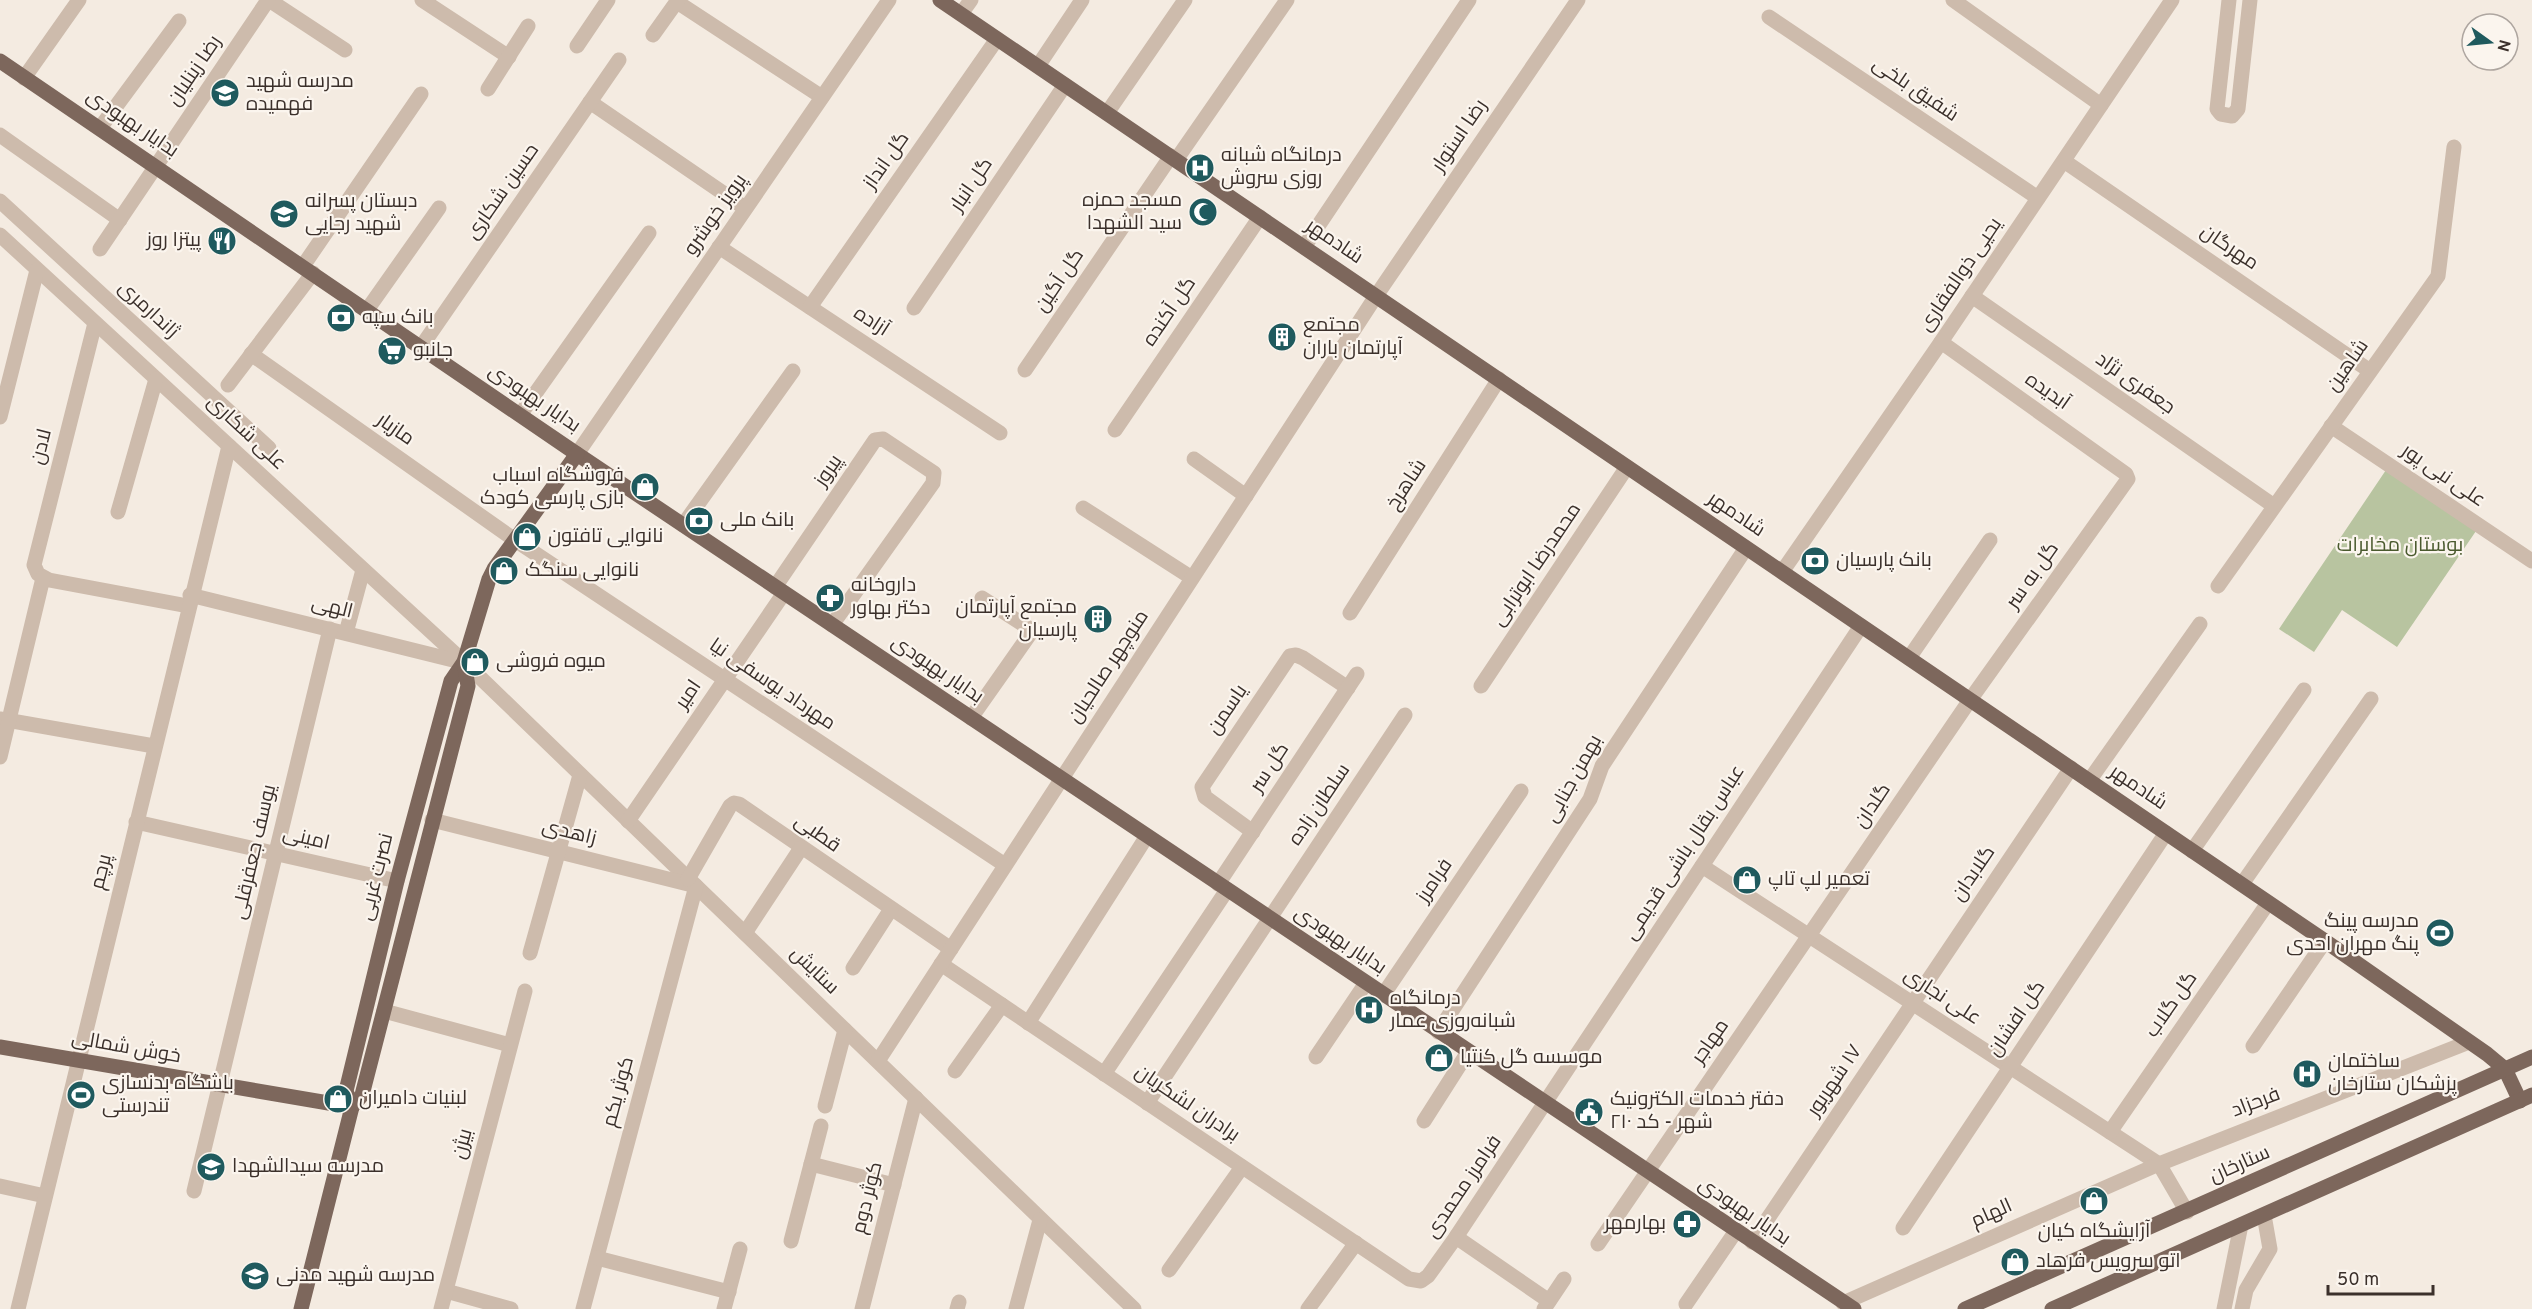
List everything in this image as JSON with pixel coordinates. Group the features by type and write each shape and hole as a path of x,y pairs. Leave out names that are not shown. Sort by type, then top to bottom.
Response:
{"main road":[{"name":"شادمهر","path":"940,0 2325,941 2505,1069"},
{"name":"بدایار بهبودی","path":"0,61 156,165 577,454 1846,1307"},
{"name":"نصرت غربی","path":"352,1107 346,1091 397,881 451,681 464,662 489,579 577,454"},
{"name":"نصرت غربی","path":"301,1309 352,1107 362,1095 468,686 464,662"},
{"name":"خوش شمالی","path":"0,1047 352,1107"},
{"name":"ستارخان","path":"1965,1309 2532,1057"},
{"path":"2052,1309 2526,1098 2505,1069"}],"street":[{"path":"24,78 79,0"},
{"path":"422,0 509,57"},
{"path":"577,46 608,0"},
{"name":"پرویز خوشرو","path":"577,454 889,0"},
{"path":"961,14 971,0"},
{"path":"1038,66 1082,0"},
{"path":"1107,113 1185,0"},
{"name":"گل آگین","path":"1025,370 1287,0"},
{"path":"1304,247 1469,0"},
{"name":"رضا استوار","path":"1376,296 1578,0"},
{"path":"1953,0 2101,105"},
{"path":"2156,0 2159,19"},
{"name":"یحیی ذوالفقاری","path":"1782,572 1941,342 2172,0"},
{"path":"2229,0 2217,109 2226,116 2232,116 2238,109 2250,0"},
{"path":"653,35 677,1 822,97"},
{"path":"264,2 345,50"},
{"name":"رضا زینلیان","path":"100,249 264,2"},
{"name":"شفیق بلخی","path":"1769,18 2038,198"},
{"path":"100,128 179,21"},
{"path":"488,89 528,26"},
{"name":"گل انداز","path":"810,307 998,39"},
{"name":"حسین شکاری","path":"421,347 619,60"},
{"name":"گل انبار","path":"914,308 1065,85"},
{"path":"228,385 308,269 421,94"},
{"path":"590,102 746,208"},
{"path":"0,135 120,220"},
{"name":"شاهین","path":"2217,586 2438,276 2454,147"},
{"name":"مهرگان","path":"2064,161 2370,371"},
{"name":"ژاندارمری","path":"0,201 269,448"},
{"path":"367,310 439,208"},
{"name":"گل آکنده","path":"1115,430 1260,218"},
{"path":"520,415 649,233"},
{"name":"علی شکاری","path":"0,235 464,662"},
{"name":"آزاده","path":"719,247 1000,433"},
{"path":"0,417 37,270"},
{"name":"منوچهر صالحیان","path":"878,1061 1376,296"},
{"name":"جعفری نژاد","path":"1972,296 2274,506"},
{"name":"لادن","path":"43,578 34,565 95,323"},
{"name":"آبدیده","path":"1941,342 2128,476"},
{"name":"مازیار","path":"251,354 515,540"},
{"path":"683,525 793,371"},
{"path":"118,512 156,379"},
{"name":"شاهرخ","path":"1350,613 1499,379"},
{"name":"علی نبی پور","path":"2331,426 2532,561"},
{"name":"پیروز","path":"780,590 875,440 883,439 934,473 933,483 832,625"},
{"name":"پرچم","path":"18,1309 189,601 229,446"},
{"path":"1194,459 1246,496"},
{"name":"محمدرضا ابوترابی","path":"1481,686 1627,467"},
{"name":"گل به سر","path":"1970,700 2128,476"},
{"path":"1083,508 1192,578"},
{"name":"مهرداد یوسفی نیا","path":"515,540 1005,865"},
{"path":"1909,658 1990,540"},
{"name":"بهمن جنابی","path":"1438,1032 1590,800 1602,766 1746,548"},
{"path":"346,633 363,570"},
{"path":"0,757 4,720 43,578"},
{"name":"الهی","path":"43,578 189,601 330,629 464,662"},
{"name":"امیر","path":"628,821 725,679 780,590"},
{"path":"970,718 1030,634 1027,627 982,598"},
{"path":"2089,781 2200,624"},
{"name":"عباس بقال باشی قدیمی","path":"1545,1103 1861,626"},
{"name":"یوسف جعفرقلی","path":"194,1191 330,629"},
{"name":"یاسمن","path":"1253,832 1205,797 1202,792 1202,787 1220,759 1290,656 1296,655 1303,658 1348,688"},
{"name":"ستایش","path":"464,662 1134,1309"},
{"name":"گل سر","path":"1104,1074 1223,887 1253,832 1357,674"},
{"path":"2192,851 2304,690"},
{"path":"2242,885 2371,699"},
{"name":"گلدان","path":"1810,936 1970,700"},
{"name":"سلطان زاده","path":"1147,1103 1405,715"},
{"path":"4,720 154,746"},
{"name":"گلابدان","path":"1912,1003 2071,768"},
{"path":"530,953 580,775"},
{"name":"فرامرز","path":"1383,995 1521,791"},
{"name":"قطبی","path":"692,882 730,806 734,803 739,804 951,949"},
{"name":"زاهدی","path":"432,820 557,852 692,882"},
{"name":"امینی","path":"136,822 397,881"},
{"name":"گل افشان","path":"1903,1228 2166,833"},
{"path":"1028,1023 1147,836"},
{"path":"745,933 801,848"},
{"name":"علی نجاری","path":"1702,866 2159,1164"},
{"name":"کوثر یکم","path":"583,1309 692,882"},
{"name":"گل گلاب","path":"2110,1132 2268,903"},
{"path":"853,968 891,909"},
{"name":"مهاجر","path":"1599,1244 1810,936"},
{"path":"2253,1047 2325,941"},
{"name":"برادران لشکریان","path":"940,964 1409,1279"},
{"path":"1316,1057 1366,983"},
{"name":"بیژن","path":"441,1309 525,991"},
{"name":"١٧ شهریور","path":"1752,1242 1912,1003"},
{"path":"955,1071 1002,1005"},
{"path":"384,1011 510,1046"},
{"path":"825,1106 845,1030"},
{"name":"فرحزاد","path":"2159,1164 2469,1042"},
{"path":"1424,1121 1468,1052"},
{"name":"کوثر دوم","path":"862,1309 916,1098"},
{"name":"فرامرز محمدی","path":"1409,1279 1416,1281 1425,1279 1456,1237 1545,1103"},
{"path":"791,1241 821,1126"},
{"path":"811,1164 894,1185"},
{"path":"2159,1164 2187,1212"},
{"name":"الهام","path":"1846,1307 2159,1164"},
{"path":"1169,1270 1242,1167"},
{"path":"0,1186 45,1196"},
{"path":"2242,1309 2246,1290 2270,1249 2264,1215"},
{"path":"1016,1309 1040,1220"},
{"path":"2224,1309 2241,1225"},
{"path":"1686,1304 1736,1231"},
{"path":"1456,1237 1547,1305 1564,1279"},
{"path":"1308,1309 1356,1243"},
{"path":"724,1309 740,1249"},
{"path":"597,1258 729,1292"},
{"path":"446,1292 511,1309"}],"green space":[{"name":"بوستان مخابرات","path":"2388,467 2476,531 2397,647 2342,610 2314,652 2279,629"}],"place":[{"name":"مدرسه شهید فهمیده","path":"225,93"},
{"name":"درمانگاه شبانه روزی سروش","path":"1200,168"},
{"name":"مسجد حمزه سید الشهدا","path":"1203,212"},
{"name":"دبستان پسرانه شهید رجایی","path":"284,214"},
{"name":"پیتزا روز","path":"222,241"},
{"name":"بانک سپه","path":"341,318"},
{"name":"مجتمع آپارتمان باران","path":"1282,337"},
{"name":"جانبو","path":"392,351"},
{"name":"فروشگاه اسباب بازی پارسی کودک","path":"645,487"},
{"name":"بانک ملی","path":"699,521"},
{"name":"نانوایی تافتون","path":"527,537"},
{"name":"بانک پارسیان","path":"1815,561"},
{"name":"نانوایی سنگک","path":"504,571"},
{"name":"داروخانه دکتر بهاور","path":"830,598"},
{"name":"مجتمع آپارتمان پارسیان","path":"1098,619"},
{"name":"میوه فروشی","path":"475,662"},
{"name":"تعمیر لپ تاپ","path":"1747,880"},
{"name":"مدرسه پینگ پنگ مهران احدی","path":"2440,933"},
{"name":"درمانگاه شبانه‌روزی عمار","path":"1369,1010"},
{"name":"موسسه گل کنتیا","path":"1439,1058"},
{"name":"ساختمان پزشکان ستارخان","path":"2307,1074"},
{"name":"باشگاه بدنسازی تندرستی","path":"81,1095"},
{"name":"لبنیات دامیران","path":"338,1099"},
{"name":"دفتر خدمات الکترونیک شهر - کد ۲۱۰","path":"1589,1112"},
{"name":"مدرسه سیدالشهدا","path":"211,1167"},
{"name":"آرایشگاه کیان","path":"2094,1201"},
{"name":"بهارمهر","path":"1687,1224"},
{"name":"اتو سرویس فرهاد","path":"2015,1262"},
{"name":"مدرسه شهید مدنی","path":"255,1276"}]}
